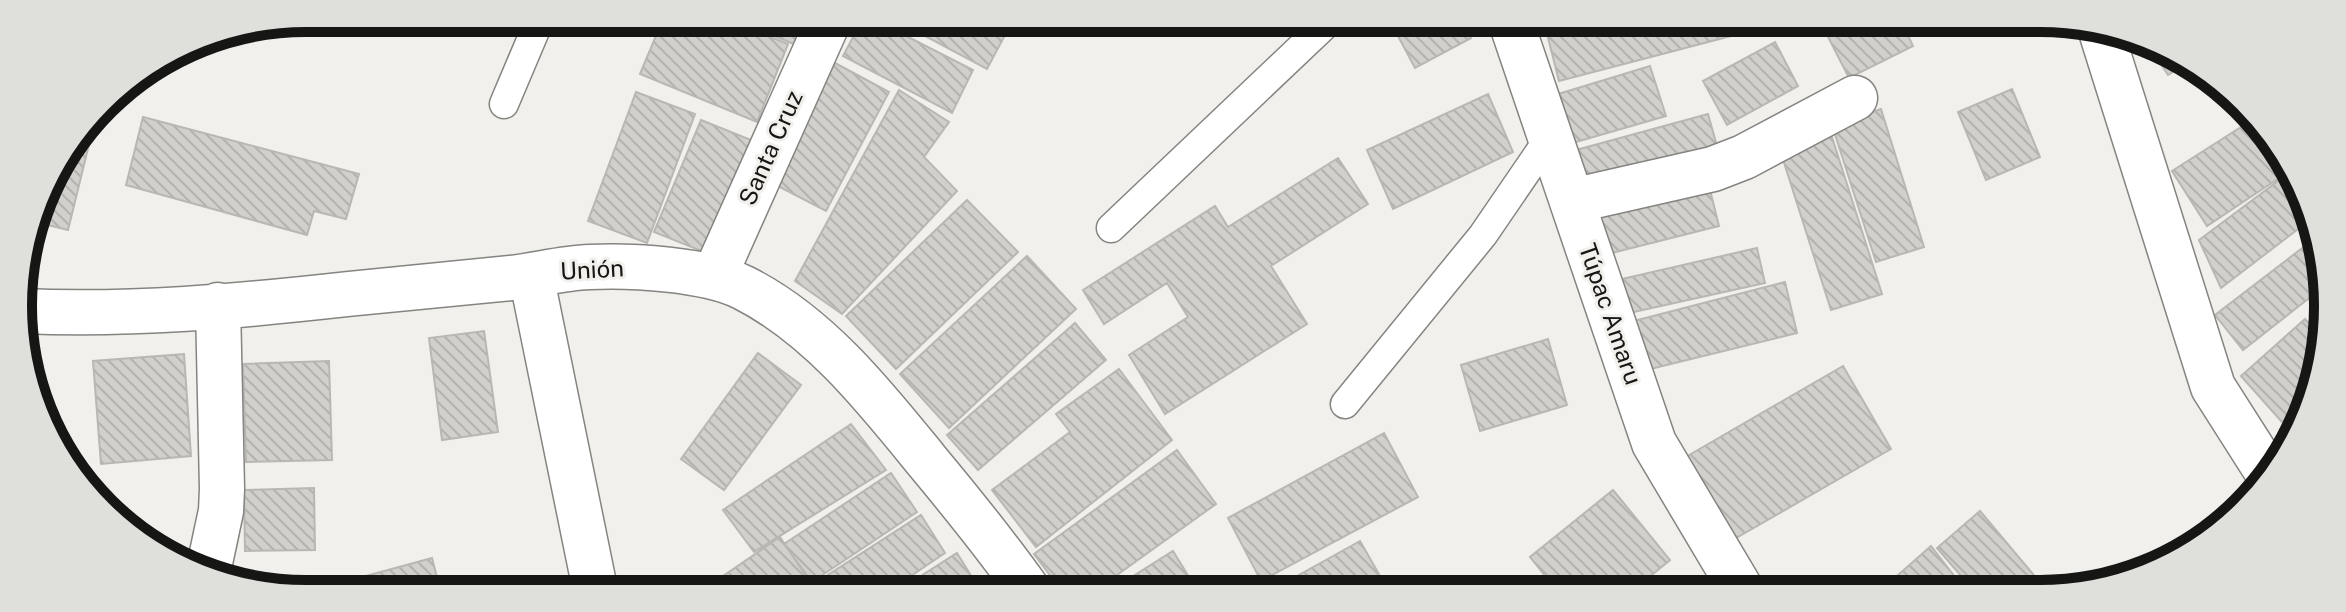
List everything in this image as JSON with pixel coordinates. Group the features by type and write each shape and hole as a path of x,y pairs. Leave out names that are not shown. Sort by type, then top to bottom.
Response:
{"street":[{"name":"Santa Cruz","path":"714,277 824,32"},
{"name":"Túpac Amaru","path":"1514,32 1654,443 1735,580"},
{"path":"2104,40 2213,387 2263,465"},
{"path":"1572,201 1713,169 1744,157 1855,98"},
{"name":"Unión","path":"32,311 108,313 218,305 587,267 641,268 714,277 741,286 773,305 808,332 871,392 1021,580"},
{"path":"531,275 593,580"},
{"path":"210,562 221,511 218,305"}],"lane":[{"path":"504,104 534,32"},
{"path":"1111,228 1317,32"},
{"path":"1345,404 1483,235 1550,137"}],"building":[{"path":"658,32 758,32 788,44 757,122 640,74"},
{"path":"765,32 807,32 801,47"},
{"path":"856,32 899,32 973,70 952,113 843,56"},
{"path":"918,32 1007,32 987,69"},
{"path":"1396,32 1468,32 1471,38 1415,68"},
{"path":"1547,32 1734,32 1735,35 1559,81"},
{"path":"1826,32 1906,32 1913,46 1849,78"},
{"path":"1775,42 1798,86 1727,125 1703,81"},
{"path":"2157,58 2177,69 2168,75"},
{"path":"835,63 889,92 826,211 772,183"},
{"path":"1650,66 1666,116 1569,144 1555,95"},
{"path":"2012,89 2040,157 1986,180 1958,112"},
{"path":"899,90 949,122 924,157 957,191 842,314 795,281"},
{"path":"636,92 695,114 647,243 588,221"},
{"path":"1488,94 1513,152 1393,209 1367,150"},
{"path":"1881,109 1924,247 1876,262 1832,125"},
{"path":"1708,114 1719,153 1587,190 1576,150"},
{"path":"143,117 359,174 346,219 314,211 307,235 126,185"},
{"path":"701,120 756,142 709,254 654,232"},
{"path":"2244,125 2279,178 2207,226 2172,171"},
{"path":"1831,134 1882,294 1831,310 1780,150"},
{"path":"91,136 68,230 45,224 60,185"},
{"path":"1338,158 1368,204 1271,266 1307,324 1165,414 1129,355 1188,317 1167,283 1104,324 1083,290 1215,206 1228,227"},
{"path":"2282,178 2302,226 2221,288 2199,240"},
{"path":"1708,182 1719,226 1600,256 1588,214"},
{"path":"967,200 1018,252 896,369 846,316"},
{"path":"2307,244 2313,295 2243,350 2215,315"},
{"path":"1757,248 1765,283 1629,313 1622,279"},
{"path":"1027,256 1076,309 949,428 900,374"},
{"path":"1785,282 1797,333 1638,372 1626,323"},
{"path":"2305,319 2313,328 2309,359 2299,394 2291,413 2282,422 2241,376"},
{"path":"1075,323 1106,360 978,470 947,435"},
{"path":"484,331 498,432 442,440 429,338"},
{"path":"1548,339 1567,405 1480,431 1461,365"},
{"path":"758,353 801,385 724,490 681,459"},
{"path":"184,354 191,456 101,464 93,361"},
{"path":"329,361 332,460 246,462 243,364"},
{"path":"1843,366 1891,449 1731,541 1684,458"},
{"path":"1119,369 1172,440 1036,547 992,490 1070,432 1056,414"},
{"path":"851,424 886,470 754,552 723,510"},
{"path":"1384,433 1418,497 1263,580 1228,518"},
{"path":"1177,450 1216,504 1110,580 1054,580 1034,554"},
{"path":"891,473 917,512 815,580 811,580 784,544"},
{"path":"314,488 315,550 245,551 244,490"},
{"path":"1613,490 1670,560 1645,580 1548,580 1530,557"},
{"path":"1980,511 2038,580 1965,580 1937,548"},
{"path":"921,515 945,553 905,580 820,580"},
{"path":"780,537 809,580 717,580"},
{"path":"1360,541 1382,580 1290,580"},
{"path":"1931,546 1957,580 1892,580"},
{"path":"1173,551 1191,580 1127,580"},
{"path":"957,553 974,580 915,580"},
{"path":"432,558 438,580 351,580"}]}
